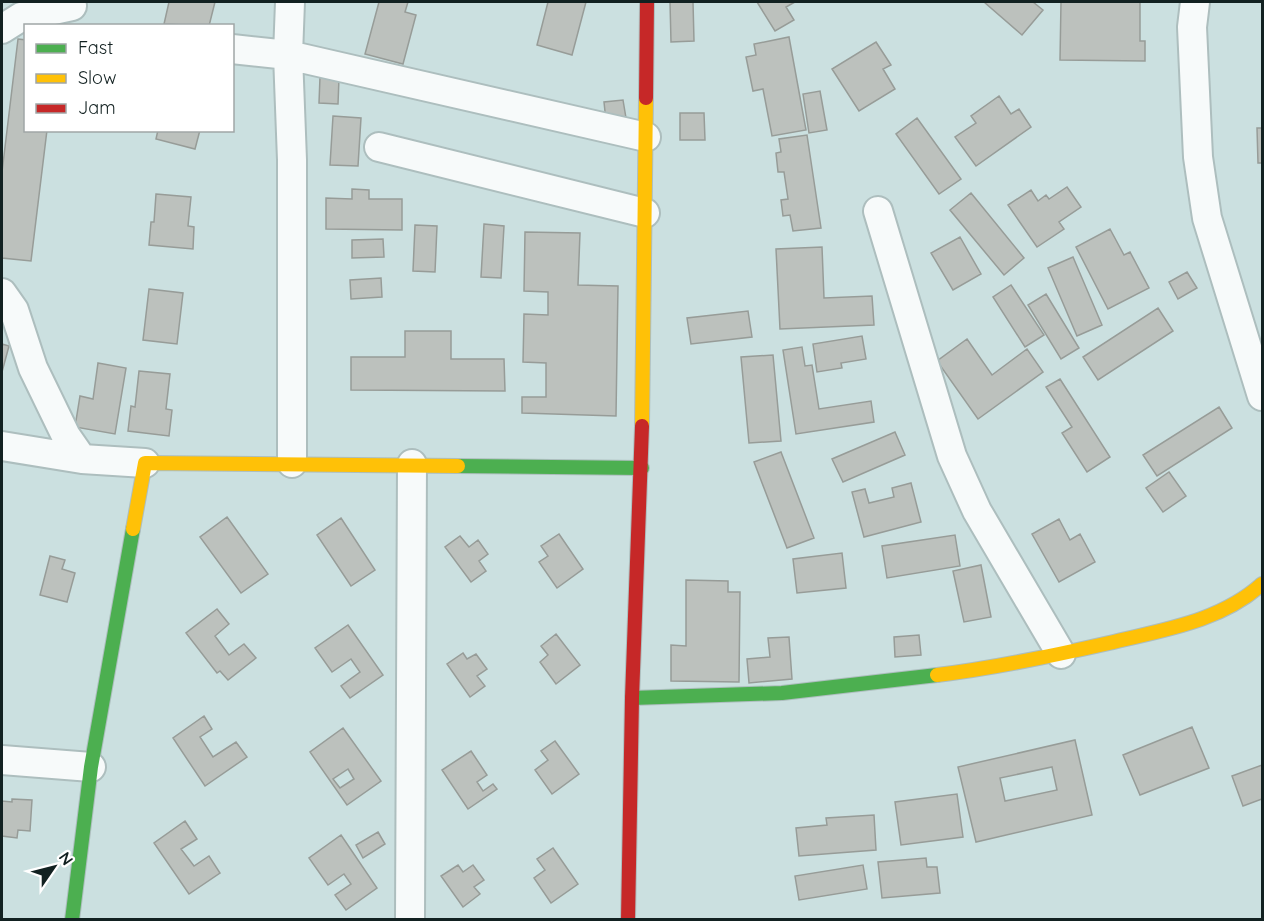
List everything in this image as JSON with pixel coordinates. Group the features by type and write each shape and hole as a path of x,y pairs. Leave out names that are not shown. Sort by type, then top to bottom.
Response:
{"street":[{"path":"290,2 288,55 292,160 292,463"},
{"path":"628,920 632,698 642,468 647,2"},
{"path":"1195,2 1192,27 1198,157 1207,218 1263,396"},
{"path":"2,29 21,17 72,6"},
{"path":"234,49 288,55 646,137"},
{"path":"379,147 645,213"},
{"path":"878,211 952,456 977,511 1061,654"},
{"path":"2,294 14,310 33,368 66,436 82,459"},
{"path":"2,446 82,459 145,463 642,468"},
{"path":"72,920 91,767 145,463"},
{"path":"410,920 412,464"},
{"path":"632,698 782,693 980,670 1061,654 1192,622 1224,610 1250,595 1263,584"},
{"path":"2,760 91,767"}],"building":[{"path":"169,2 215,2 210,24 164,24"},
{"path":"379,2 408,2 405,12 416,15 403,64 365,54"},
{"path":"548,2 586,2 572,55 537,45"},
{"path":"670,2 693,2 694,41 671,42"},
{"path":"757,2 795,2 786,7 794,20 775,31"},
{"path":"984,2 1033,2 1043,10 1022,35"},
{"path":"1061,2 1140,2 1140,41 1145,41 1145,61 1060,60"},
{"path":"789,37 806,130 772,136 763,89 753,91 746,57 756,55 754,44"},
{"path":"18,39 24,40 24,132 47,132 31,261 2,258 2,172"},
{"path":"876,42 891,65 883,69 895,89 859,111 832,69"},
{"path":"320,77 339,78 338,104 319,103"},
{"path":"820,91 827,130 809,133 803,94"},
{"path":"999,96 1011,114 1019,109 1031,127 976,166 955,137 976,123 971,116"},
{"path":"623,100 626,118 606,121 604,102"},
{"path":"680,113 704,113 705,140 680,140"},
{"path":"333,116 361,118 358,166 330,165"},
{"path":"917,118 961,179 939,194 896,134"},
{"path":"1257,128 1262,128 1262,163 1258,163"},
{"path":"158,132 199,132 195,149 156,139"},
{"path":"807,135 821,228 793,231 790,215 783,216 781,200 788,199 784,172 778,172 776,153 781,152 779,139"},
{"path":"1067,187 1081,207 1059,222 1064,229 1037,247 1008,205 1031,190 1038,201 1046,195 1049,199"},
{"path":"352,189 369,190 369,199 402,199 402,230 326,229 326,198 352,199"},
{"path":"971,193 1024,258 1004,275 950,210"},
{"path":"156,194 191,197 188,226 194,227 193,249 149,245 151,222 154,222"},
{"path":"484,224 504,226 501,278 481,277"},
{"path":"415,225 437,226 435,272 413,271"},
{"path":"1110,229 1124,255 1130,252 1149,288 1108,309 1076,247"},
{"path":"525,232 580,233 578,285 618,286 616,416 522,413 522,397 546,397 546,363 523,362 524,314 548,315 548,292 524,291"},
{"path":"960,237 981,274 953,290 931,253"},
{"path":"383,239 384,257 352,258 352,240"},
{"path":"822,247 824,298 872,296 874,325 780,329 776,249"},
{"path":"1073,257 1102,325 1077,336 1048,268"},
{"path":"1187,272 1197,288 1178,299 1169,282"},
{"path":"381,278 382,297 351,299 350,280"},
{"path":"1011,285 1044,335 1025,347 993,297"},
{"path":"149,289 183,293 177,344 143,340"},
{"path":"1046,294 1079,348 1061,359 1028,305"},
{"path":"1158,308 1173,331 1098,380 1083,357"},
{"path":"748,311 752,337 691,344 687,318"},
{"path":"405,331 451,331 451,359 504,359 505,391 351,390 351,357 405,357"},
{"path":"862,336 866,359 841,363 842,368 817,372 813,344"},
{"path":"967,339 992,375 1027,349 1043,372 978,419 937,361"},
{"path":"2,344 9,346 2,372"},
{"path":"802,347 805,366 812,365 819,409 871,401 874,422 796,434 783,350"},
{"path":"773,355 781,441 749,443 741,357"},
{"path":"98,363 126,368 115,434 75,427 80,396 93,399"},
{"path":"139,371 170,374 166,409 172,410 169,436 128,431 131,406 135,407"},
{"path":"1060,379 1110,457 1087,472 1062,433 1072,427 1046,387"},
{"path":"1219,407 1232,428 1157,476 1143,455"},
{"path":"895,432 905,455 843,482 832,459"},
{"path":"781,452 814,538 787,548 754,462"},
{"path":"1169,472 1186,496 1163,512 1146,488"},
{"path":"911,483 921,522 864,537 852,492 865,489 869,503 894,497 892,488"},
{"path":"227,517 268,574 241,593 200,537"},
{"path":"341,518 375,570 351,586 317,535"},
{"path":"1059,519 1070,540 1080,534 1095,562 1059,582 1032,534"},
{"path":"559,534 583,569 557,588 539,562 548,556 541,546"},
{"path":"955,535 960,566 887,578 882,546"},
{"path":"460,536 469,547 478,540 488,554 479,561 486,571 471,582 445,547"},
{"path":"842,553 846,588 797,593 793,559"},
{"path":"50,556 65,560 62,569 75,573 67,602 40,595"},
{"path":"981,565 991,617 964,622 953,571"},
{"path":"686,580 728,581 728,592 740,592 739,682 671,681 671,645 686,646"},
{"path":"217,609 229,624 215,636 229,655 244,644 256,658 228,680 220,671 217,673 186,633"},
{"path":"348,625 383,675 350,698 341,686 360,672 351,659 332,672 315,648"},
{"path":"556,634 580,665 556,684 540,662 548,655 541,646"},
{"path":"919,635 921,655 895,657 894,637"},
{"path":"789,637 792,679 749,683 747,659 770,657 768,638"},
{"path":"463,653 467,659 476,654 487,669 477,676 485,686 470,697 447,664"},
{"path":"204,716 212,729 200,737 213,757 236,742 247,757 205,786 173,738"},
{"path":"1192,727 1209,768 1140,795 1123,755"},
{"path":"343,728 381,781 347,805 310,752","holes":["348,769 354,779 340,788 333,779"]},
{"path":"1075,740 1092,815 976,842 958,767","holes":["1052,767 1057,790 1005,801 1000,778"]},
{"path":"555,741 579,774 552,794 535,770 548,760 541,751"},
{"path":"471,751 487,775 477,782 483,791 493,784 497,789 468,809 442,770"},
{"path":"1262,765 1262,799 1243,806 1232,776"},
{"path":"957,794 963,837 901,845 895,802"},
{"path":"12,799 32,800 30,831 18,830 17,838 2,836 2,801 12,802"},
{"path":"874,815 876,850 799,856 796,828 827,825 826,818"},
{"path":"185,821 197,839 181,849 194,866 209,856 220,873 189,894 154,843"},
{"path":"378,832 385,844 363,858 356,845"},
{"path":"341,835 377,888 346,910 335,895 351,884 344,874 328,885 309,858"},
{"path":"553,848 578,884 551,903 534,878 545,870 537,859"},
{"path":"926,858 927,867 937,867 940,893 882,898 878,862"},
{"path":"458,865 463,872 473,865 484,880 474,887 480,894 463,907 441,876"},
{"path":"863,865 867,889 799,900 795,876"}],"traffic: fast":[{"path":"458,466 642,468"},
{"path":"72,920 91,767 133,529"},
{"path":"632,698 782,693 937,675"}],"traffic: slow":[{"path":"642,426 646,98"},
{"path":"133,529 145,463 458,466"},
{"path":"937,675 1045,657 1170,629 1228,607 1246,597 1262,584"}],"traffic: jam":[{"path":"646,98 647,2"},
{"path":"628,920 632,698 642,426"}]}
